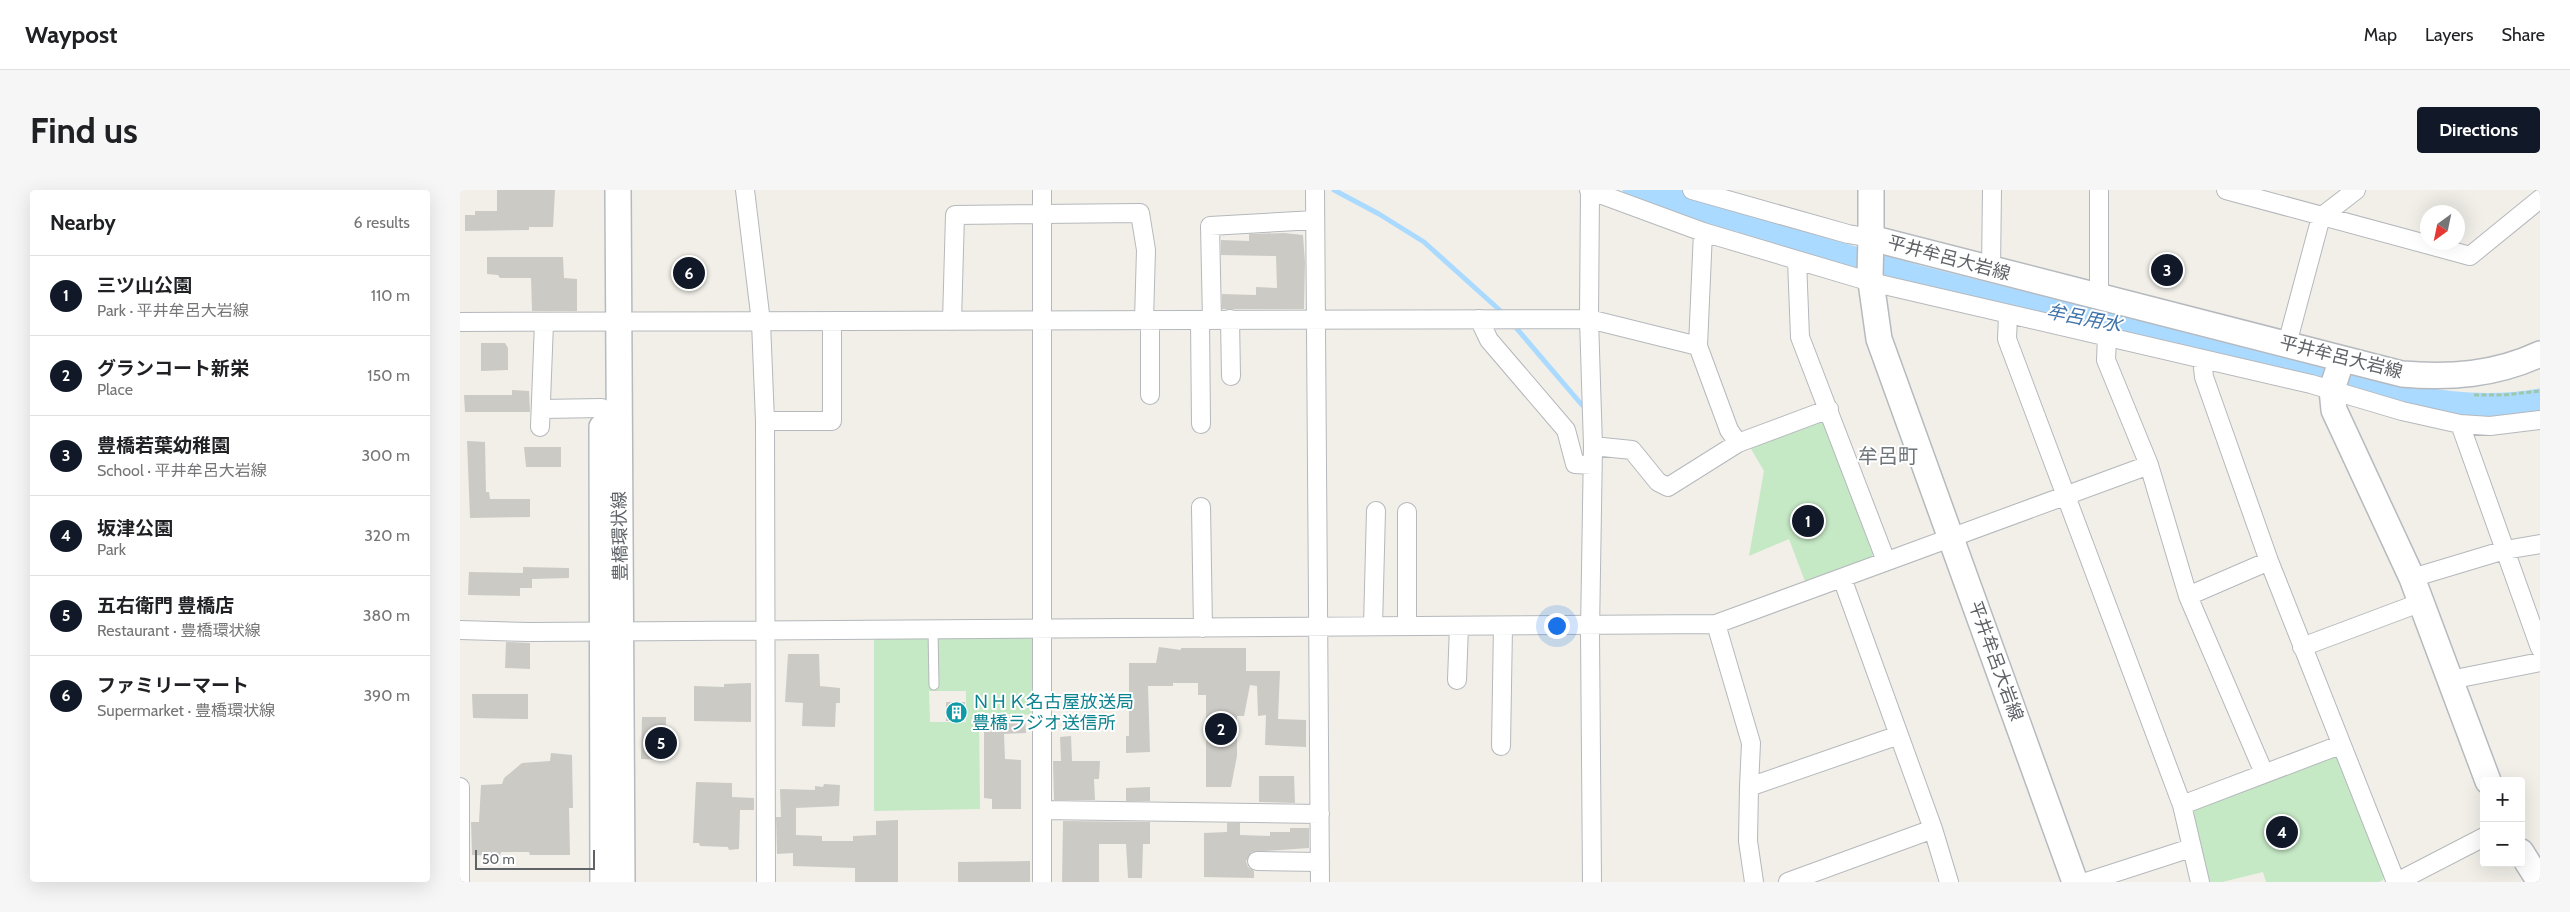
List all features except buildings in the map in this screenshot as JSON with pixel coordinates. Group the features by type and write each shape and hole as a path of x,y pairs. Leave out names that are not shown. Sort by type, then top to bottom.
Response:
{"main road":[{"name":"豊橋環状線","path":"601,190 610,323 587,408 611,630 622,882"},
{"name":"豊橋環状線","path":"603,882 611,630 610,323 618,190"},
{"path":"1871,190 1871,243"},
{"name":"平井牟呂大岩線","path":"2075,882 1879,339 1871,278 1871,243 1991,269 2099,298 2287,344 2336,377 2402,374 2435,376 2472,375 2501,369 2540,354"},
{"path":"2336,377 2332,398 2339,424 2412,578 2486,777"},
{"path":"2525,858 2540,882"}],"street":[{"path":"745,190 761,322 766,631 766,882"},
{"path":"1042,190 1040,320 1042,882"},
{"path":"1316,190 1320,882"},
{"path":"1592,882 1590,625 1593,446 1589,319 1590,190 1703,232 1797,260 2008,315 2202,359 2336,377 2402,411 2460,424 2490,426 2540,420"},
{"path":"1692,190 1848,234 1871,243"},
{"path":"1991,269 1992,190"},
{"path":"2099,190 2099,298"},
{"path":"2226,190 2470,256 2540,199"},
{"path":"2287,344 2321,217 2356,190"},
{"path":"952,321 955,216 1042,213 1140,213 1146,250 1150,395"},
{"path":"1201,424 1210,226 1315,220"},
{"path":"1703,232 1698,346 1729,430 1738,443"},
{"path":"1797,260 1800,337 1886,561"},
{"path":"2008,315 2007,339 2182,805 2200,882"},
{"path":"460,322 610,323 1316,318 1589,319 1698,346"},
{"path":"1479,319 1489,340 1566,430 1575,464 1592,466"},
{"path":"1230,320 1231,376"},
{"path":"764,421 832,421 832,321"},
{"path":"540,427 544,323"},
{"path":"2107,337 2106,360 2149,465 2188,596 2264,773"},
{"path":"2202,359 2204,377 2269,561 2340,745 2397,882 2480,840"},
{"path":"541,408 587,408"},
{"path":"1593,446 1632,450 1658,482 1668,487 1738,443 1828,409"},
{"path":"2460,424 2540,648"},
{"path":"460,630 529,632 611,630 766,631 1716,624 2149,465"},
{"path":"1201,507 1203,628"},
{"path":"1373,626 1376,511"},
{"path":"1407,512 1407,626"},
{"path":"2412,578 2505,550 2540,544"},
{"path":"2188,596 2269,561"},
{"path":"1842,578 1933,829 1949,882"},
{"path":"2302,647 2422,602"},
{"path":"1716,624 1751,743 1748,841 1754,882"},
{"path":"1457,680 1459,626"},
{"path":"1501,746 1503,626"},
{"path":"2450,680 2540,662"},
{"path":"1749,787 1899,735"},
{"path":"2182,805 2340,745"},
{"path":"460,787 460,882"},
{"path":"1042,810 1320,814"},
{"path":"1788,882 1933,829"},
{"path":"2086,882 2191,848"},
{"path":"1257,861 1320,862"}],"lane":[{"path":"933,630 934,685"}],"path":[{"path":"2469,394 2504,395 2540,390"}],"green space":[{"path":"1821,422 1826,426 1874,553 1870,559 1806,584 1789,539 1749,556 1764,471 1750,447"},
{"path":"1030,633 1035,637 1034,715 979,713 980,809 874,811 874,634","holes":["929,691 966,691 966,722 930,722"]},
{"path":"2335,752 2341,756 2386,872 2383,880 2379,882 2266,882 2263,872 2222,882 2208,882 2188,814 2194,805"}],"waterway":[{"path":"1334,190 1379,214 1424,242 1504,314"},
{"name":"牟呂用水","path":"1637,190 1745,219 1765,235 1915,279 2027,307 2167,334 2408,399 2441,405 2490,408 2540,403"},
{"path":"1512,323 1582,405"}],"place":[{"name":"豊橋若葉幼稚園","path":"2167,270"},
{"name":"ファミリーマート","path":"689,273"},
{"name":"三ツ山公園","path":"1808,521"},
{"name":"ＮＨＫ名古屋放送局 豊橋ラジオ送信所","path":"956,712"},
{"name":"グランコート新栄","path":"1221,729"},
{"name":"五右衛門 豊橋店","path":"661,743"},
{"name":"坂津公園","path":"2282,832"}],"district":[{"name":"牟呂町","path":"1888,456"}]}
